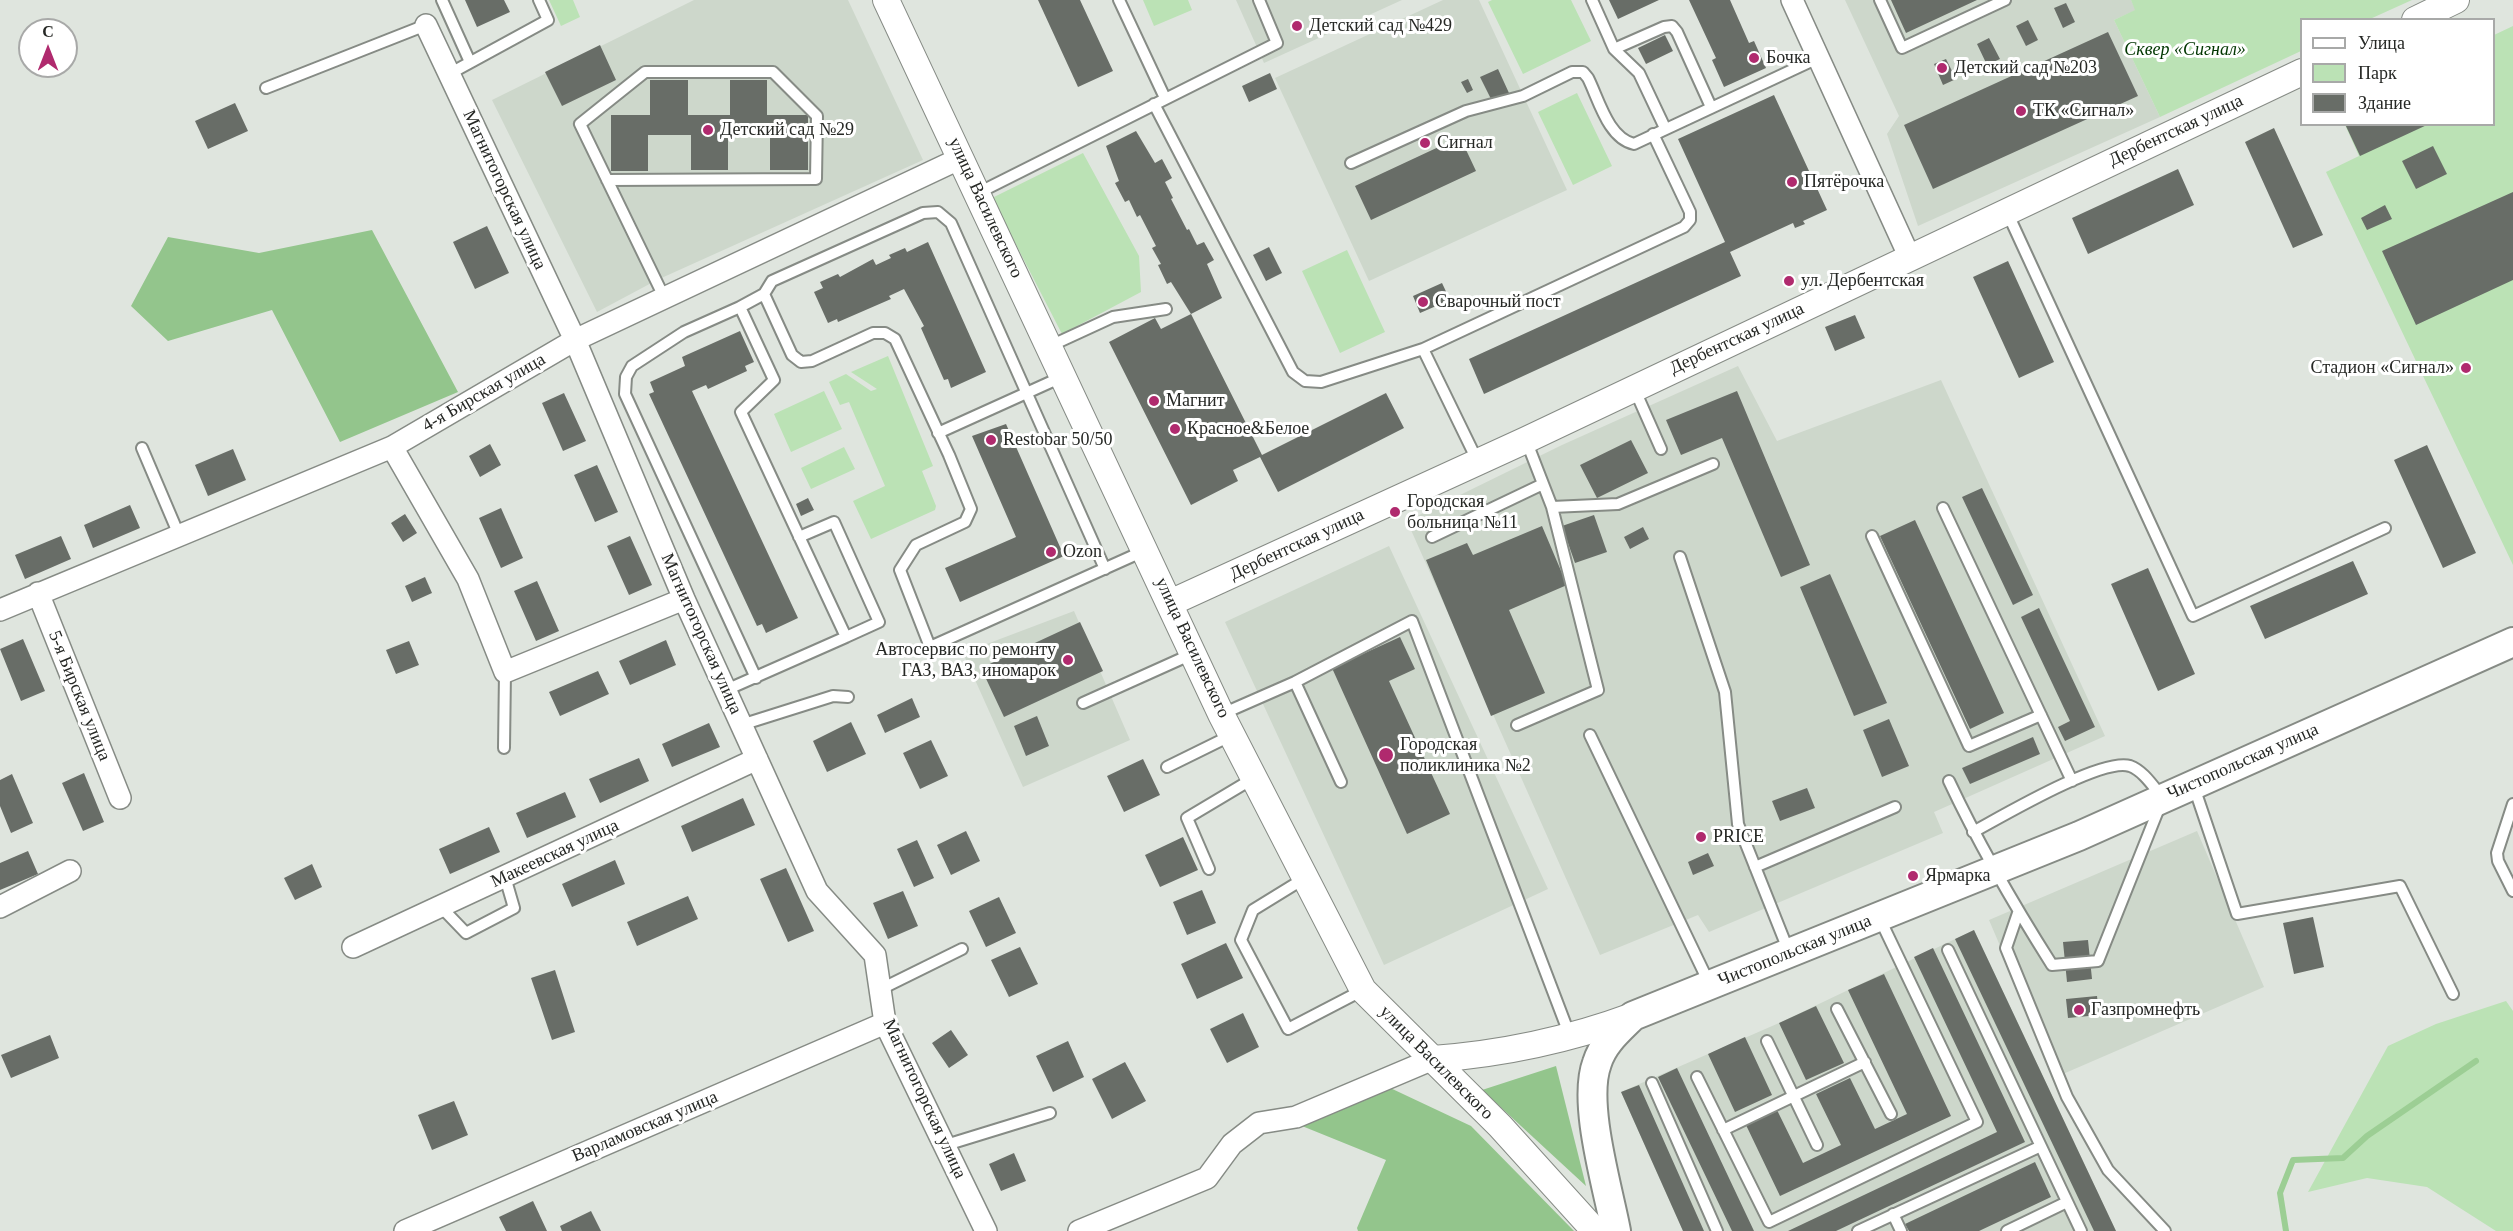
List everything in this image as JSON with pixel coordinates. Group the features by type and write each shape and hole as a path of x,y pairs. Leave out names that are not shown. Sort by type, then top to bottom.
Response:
{"main road":[{"name":"Чистопольская улица","path":"1633,1016 1879,917 2163,798 2513,642"},
{"path":"1616,1231 1597,1137 1593,1089 1596,1064 1606,1043 1633,1016"}],"street":[{"name":"улица Василевского","path":"885,0 1227,724 1363,990 1500,1126 1595,1231"},
{"path":"1792,0 1910,258"},
{"path":"2419,18 2457,0"},
{"name":"Магнитогорская улица","path":"426,25 575,340 684,598 816,891 874,955 885,1023 986,1231"},
{"name":"Дербентская улица","path":"1170,603 1526,440 2300,72"},
{"name":"4-я Бирская улица","path":"0,610 392,447 575,340 961,158"},
{"path":"392,447 468,579 505,672 684,598"},
{"name":"5-я Бирская улица","path":"38,593 120,798"},
{"name":"Макеевская улица","path":"353,946 757,759"},
{"path":"0,907 70,871"},
{"name":"Чистопольская улица","path":"1079,1231 1207,1178 1232,1144 1259,1123 1296,1117 1433,1059 1486,1055 1589,1032 1633,1016"},
{"name":"Варламовская улица","path":"405,1231 885,1023"}],"lane":[{"path":"441,0 470,62"},
{"path":"449,74 548,20 539,0"},
{"path":"1119,0 1165,98"},
{"path":"978,193 1277,43 1258,0"},
{"path":"1592,0 1614,49 1639,73 1665,129"},
{"path":"1880,0 1902,48 2005,0"},
{"path":"266,88 426,25"},
{"path":"1614,49 1672,26 1677,32 1712,107"},
{"path":"1351,163 1466,111 1523,96 1572,72 1583,72 1615,133 1623,141 1634,144 1818,58"},
{"path":"607,180 816,179 817,116 772,72 645,72 580,124 607,180 664,297"},
{"path":"1154,104 1293,372 1305,381 1321,382 1423,349 1684,227 1690,220 1690,212 1653,134"},
{"path":"756,678 625,394 626,377 633,366 684,332 764,294 772,281 923,213 938,212 951,223 1104,569"},
{"path":"2007,212 2193,616 2385,528"},
{"path":"764,294 792,355 801,362 812,361 873,333 885,333 895,339 971,509 965,522 916,544 900,570 930,647 1146,550"},
{"path":"740,307 774,380 741,412 846,636"},
{"path":"1050,346 1113,317 1166,309"},
{"path":"1423,349 1478,462"},
{"path":"938,434 1064,376"},
{"path":"1634,387 1661,449"},
{"path":"1517,725 1598,690 1552,507 1526,440"},
{"path":"142,448 179,535"},
{"path":"1552,507 1618,504 1713,464"},
{"path":"1432,537 1543,484"},
{"path":"1943,507 2072,780"},
{"path":"726,690 879,622 834,522 800,537"},
{"path":"1872,536 1969,746 2041,715"},
{"path":"1680,557 1725,692 1738,824 1789,953"},
{"path":"1167,767 1227,724 1295,682 1412,621 1570,1036"},
{"path":"1083,703 1193,653"},
{"path":"504,748 505,672"},
{"path":"1295,682 1341,782"},
{"path":"741,725 833,696 848,697"},
{"path":"1590,735 1710,985"},
{"path":"1949,781 1973,832 1993,870 2052,965 2098,961 2163,798 2142,774 2129,766 2113,766 2072,780 1973,832"},
{"path":"1209,869 1187,818 1254,778"},
{"path":"2193,784 2237,914 2400,886 2453,994"},
{"path":"2513,804 2497,853 2498,861 2513,891"},
{"path":"1755,867 1895,807"},
{"path":"441,907 466,933 514,908 505,877"},
{"path":"1305,878 1253,909 1241,940 1288,1029 1363,990"},
{"path":"2018,913 2006,948 2067,1097 2108,1170 2165,1231"},
{"path":"1697,1077 1769,1222 1977,1122 1879,917"},
{"path":"881,989 962,949"},
{"path":"1947,950 2081,1231"},
{"path":"1837,1009 1891,1114"},
{"path":"1767,1041 1817,1145"},
{"path":"1723,1130 1865,1062"},
{"path":"1652,1083 1717,1231"},
{"path":"946,1145 1050,1113"},
{"path":"1858,1231 2039,1147"},
{"path":"2007,1231 2067,1202"},
{"path":"1893,1214 1901,1231"}],"shaded area":[{"name":"Детский сад №29","path":"694,0 848,0 923,160 657,280 597,312 492,100"},
{"name":"Детский сад №429","path":"1236,0 1402,0 1264,63"},
{"name":"Сигнал","path":"1443,0 1479,0 1567,190 1369,281 1275,78"},
{"path":"1845,0 2131,0 2136,10 2114,20 2160,117 1918,226 1887,134 1899,116"},
{"path":"1738,366 1777,441 1941,380 2105,736 1934,812 1943,833 1709,932 1698,915 1600,955 1407,521 1562,445"},
{"name":"Городская поликлиника №2","path":"1389,546 1548,889 1384,965 1225,622"},
{"path":"1074,611 1130,740 1023,787 963,653"},
{"path":"2197,831 2264,987 2056,1077 1989,920"},
{"path":"1974,930 2116,1231 1683,1231 1621,1092 1779,1023"}],"green space":[{"path":"549,0 573,0 580,17 561,26"},
{"path":"1143,0 1188,0 1192,10 1154,26"},
{"path":"1492,0 1571,0 1591,41 1523,74 1488,2"},
{"name":"Сквер «Сигнал»","path":"2131,0 2412,0 2372,18 2300,18 2300,51 2160,117 2114,20 2135,10"},
{"name":"Стадион «Сигнал»","path":"2513,26 2513,565 2326,172 2359,156 2345,126 2495,126 2495,35"},
{"path":"1577,93 1612,166 1573,185 1538,112"},
{"path":"1083,153 1139,256 1141,292 1062,334 992,198"},
{"path":"372,230 458,392 340,442 272,310 168,341 131,306 168,237 259,253"},
{"path":"1347,250 1385,332 1340,353 1302,271"},
{"path":"888,356 933,466 922,471 936,506 935,510 871,539 853,501 885,486 849,402 840,405 829,382 846,374 871,391 877,389 851,372"},
{"path":"824,391 842,429 791,452 774,414"},
{"path":"844,447 855,469 811,489 801,468"},
{"path":"2506,1001 2513,1011 2513,1231 2496,1231 2427,1187 2367,1178 2308,1192 2388,1046 2436,1024"},
{"path":"1556,1066 1586,1186 1482,1090"},
{"path":"1386,1086 1471,1126 1574,1231 1358,1231 1357,1228 1386,1160 1302,1126"}],"building":[{"path":"465,0 504,0 510,12 477,27"},
{"path":"1038,0 1080,0 1113,71 1078,87"},
{"path":"1609,0 1659,0 1618,19"},
{"path":"1689,0 1730,0 1749,43 1754,41 1766,68 1724,87 1712,60 1716,58"},
{"path":"1891,0 1977,0 1906,33"},
{"path":"2066,3 2075,22 2063,28 2054,8"},
{"path":"2028,20 2038,40 2026,46 2016,26"},
{"name":"ТК «Сигнал»","path":"2108,32 2138,96 1933,189 1904,125"},
{"path":"1665,35 1673,51 1646,64 1638,48"},
{"path":"1989,38 2000,59 1987,65 1977,44"},
{"path":"600,45 616,80 562,106 545,72"},
{"path":"1946,59 1956,79 1943,85 1934,64"},
{"path":"1498,69 1509,93 1492,101 1480,77"},
{"path":"1270,73 1277,89 1249,102 1242,86"},
{"path":"1468,79 1473,90 1467,93 1461,82"},
{"path":"650,80 688,80 688,115 730,115 730,80 767,80 767,115 808,115 808,170 770,170 770,135 728,135 728,170 691,170 691,135 648,135 648,171 611,171 611,115 650,115"},
{"path":"1774,95 1827,210 1803,221 1805,224 1795,228 1793,223 1730,252 1741,276 1484,394 1469,359 1725,242 1678,139"},
{"path":"235,103 248,131 208,149 195,121"},
{"path":"2346,126 2425,126 2360,156"},
{"path":"2274,128 2323,235 2293,248 2245,142"},
{"path":"1136,131 1155,163 1162,159 1172,178 1165,182 1173,198 1171,199 1197,245 1204,242 1214,260 1207,264 1222,298 1191,314 1171,282 1167,284 1158,265 1161,264 1152,248 1156,246 1140,215 1137,217 1129,200 1125,202 1115,183 1119,181 1106,146"},
{"path":"1460,137 1476,171 1371,220 1355,186"},
{"path":"2433,146 2447,174 2416,189 2402,161"},
{"path":"2178,169 2194,205 2088,254 2072,218"},
{"path":"2513,192 2513,280 2416,325 2382,251"},
{"path":"2385,205 2392,219 2367,230 2361,218"},
{"path":"487,226 509,273 475,289 453,242"},
{"path":"928,242 986,372 951,388 948,379 944,380 921,328 924,326 904,289 889,296 891,299 838,322 837,319 828,323 814,292 823,288 820,282 838,274 840,277 873,259 876,265 891,258 889,255 905,248 907,252"},
{"path":"1269,247 1282,273 1266,281 1253,255"},
{"path":"2008,261 2054,362 2019,378 1973,277"},
{"path":"1442,283 1450,300 1420,313 1413,296"},
{"path":"1191,314 1262,455 1386,393 1404,428 1278,492 1260,457 1233,470 1238,481 1191,505 1109,342 1155,318 1161,329"},
{"path":"1855,315 1865,338 1835,351 1825,327"},
{"path":"740,331 754,362 745,366 747,371 708,389 706,385 692,391 798,618 766,633 762,624 757,626 649,394 654,392 650,382 685,366 682,357"},
{"path":"1737,391 1810,565 1781,577 1722,438 1681,455 1666,420"},
{"path":"564,393 586,441 563,451 542,403"},
{"path":"1006,424 1064,556 960,602 945,568 1016,537 972,436"},
{"path":"1631,440 1648,473 1597,498 1580,465"},
{"path":"490,444 501,465 480,477 469,456"},
{"path":"2427,445 2476,553 2443,568 2394,460"},
{"path":"233,449 246,480 208,496 195,465"},
{"path":"597,465 618,512 595,522 574,475"},
{"path":"1982,488 2033,595 2013,605 1962,497"},
{"path":"808,498 814,510 801,516 796,504"},
{"path":"130,505 140,528 93,548 84,525"},
{"path":"501,508 523,558 501,568 479,518"},
{"path":"405,514 417,533 403,542 391,523"},
{"path":"1594,515 1607,552 1575,563 1562,526"},
{"path":"1915,520 2004,713 1970,729 1880,536"},
{"path":"1542,526 1567,585 1509,610 1545,693 1491,716 1426,560 1467,543 1473,555"},
{"path":"1643,527 1649,539 1630,549 1624,537"},
{"path":"61,536 71,559 25,579 15,555"},
{"path":"630,536 652,585 629,595 607,546"},
{"path":"2353,561 2368,594 2265,639 2250,606"},
{"path":"2148,568 2195,674 2158,691 2111,584"},
{"path":"1830,574 1887,703 1854,716 1800,587"},
{"path":"425,577 432,593 412,602 405,586"},
{"path":"537,581 559,631 536,641 514,591"},
{"path":"2039,608 2095,727 2065,741 2058,727 2070,721 2021,617"},
{"path":"1080,622 1103,671 1004,717 981,668"},
{"path":"1400,637 1415,669 1389,681 1450,814 1407,834 1332,668"},
{"path":"23,639 45,691 21,701 0,649"},
{"path":"666,640 676,665 630,685 619,661"},
{"path":"409,641 419,665 396,674 386,650"},
{"path":"598,671 609,694 560,716 549,692"},
{"path":"912,698 920,717 885,733 877,715"},
{"path":"1037,716 1049,746 1026,756 1014,726"},
{"path":"1889,719 1909,766 1882,777 1863,730"},
{"path":"851,722 866,754 827,772 813,741"},
{"path":"709,723 720,747 672,767 662,744"},
{"path":"2033,737 2040,754 1970,784 1962,768"},
{"path":"931,740 948,776 920,789 903,753"},
{"path":"639,758 649,781 600,803 589,779"},
{"path":"1143,759 1160,795 1124,812 1107,776"},
{"path":"84,773 104,822 83,831 62,783"},
{"path":"12,774 33,823 11,833 0,806 0,780"},
{"path":"1807,788 1815,808 1780,821 1772,801"},
{"path":"565,792 576,817 527,838 516,813"},
{"path":"743,798 755,825 692,852 681,826"},
{"path":"489,827 500,852 450,874 439,849"},
{"path":"966,831 980,861 951,875 937,845"},
{"path":"1183,837 1198,870 1160,887 1145,855"},
{"path":"917,840 934,878 914,887 897,849"},
{"path":"28,851 38,874 0,890 0,863"},
{"path":"1708,853 1714,866 1693,875 1688,862"},
{"path":"615,860 625,884 572,907 562,884"},
{"path":"312,864 322,887 295,900 284,878"},
{"path":"786,868 814,931 788,942 760,879"},
{"path":"1202,890 1216,923 1187,935 1173,902"},
{"path":"903,891 918,926 888,939 873,903"},
{"path":"688,896 698,919 637,946 627,922"},
{"path":"999,897 1016,933 986,947 969,911"},
{"path":"2313,917 2324,967 2294,974 2283,923"},
{"path":"1974,930 2116,1231 2094,1231 1955,939"},
{"path":"2088,940 2092,979 2067,982 2063,942"},
{"path":"1226,943 1243,978 1197,999 1181,964"},
{"path":"1020,947 1038,984 1009,997 991,960"},
{"path":"1933,948 2025,1142 1836,1231 1788,1231 1997,1132 1914,957"},
{"path":"555,970 575,1032 552,1040 531,978"},
{"path":"1884,974 1951,1116 1780,1196 1746,1125 1777,1110 1803,1163 1841,1145 1816,1094 1850,1078 1875,1129 1907,1114 1848,990"},
{"path":"2097,996 2099,1015 2068,1018 2066,999"},
{"path":"1816,1006 1844,1063 1806,1080 1779,1023"},
{"path":"1243,1013 1259,1047 1227,1063 1210,1029"},
{"path":"951,1030 968,1055 949,1068 932,1043"},
{"path":"50,1035 59,1058 11,1078 1,1055"},
{"path":"1745,1037 1772,1095 1735,1112 1708,1054"},
{"path":"1068,1041 1084,1077 1053,1092 1036,1056"},
{"path":"1125,1062 1146,1101 1112,1119 1092,1079"},
{"path":"1677,1068 1754,1231 1732,1231 1658,1077"},
{"path":"1639,1085 1704,1231 1683,1231 1621,1092"},
{"path":"454,1101 468,1135 432,1150 418,1115"},
{"path":"1014,1153 1026,1181 1001,1191 989,1164"},
{"path":"2035,1162 2051,1197 1979,1231 1909,1231 1905,1224"},
{"path":"533,1201 547,1231 506,1231 499,1217"},
{"path":"591,1211 601,1231 562,1231 560,1226"}],"waterway":[{"path":"2286,1231 2280,1193 2293,1160 2343,1158 2367,1136 2476,1061"}],"place":[{"name":"Детский сад №429","path":"1297,26"},
{"name":"Бочка","path":"1754,58"},
{"name":"Детский сад №203","path":"1942,68"},
{"name":"ТК «Сигнал»","path":"2021,111"},
{"name":"Детский сад №29","path":"708,130"},
{"name":"Сигнал","path":"1425,143"},
{"name":"Пятёрочка","path":"1792,182"},
{"name":"ул. Дербентская","path":"1789,281"},
{"name":"Сварочный пост","path":"1423,302"},
{"name":"Стадион «Сигнал»","path":"2466,368"},
{"name":"Магнит","path":"1154,401"},
{"name":"Красное&Белое","path":"1175,429"},
{"name":"Restobar 50/50","path":"991,440"},
{"name":"Городская больница №11","path":"1395,512"},
{"name":"Ozon","path":"1051,552"},
{"name":"Автосервис по ремонту ГАЗ, ВАЗ, иномарок","path":"1068,660"},
{"name":"Городская поликлиника №2","path":"1386,755"},
{"name":"PRICE","path":"1701,837"},
{"name":"Ярмарка","path":"1913,876"},
{"name":"Газпромнефть","path":"2079,1010"}]}
